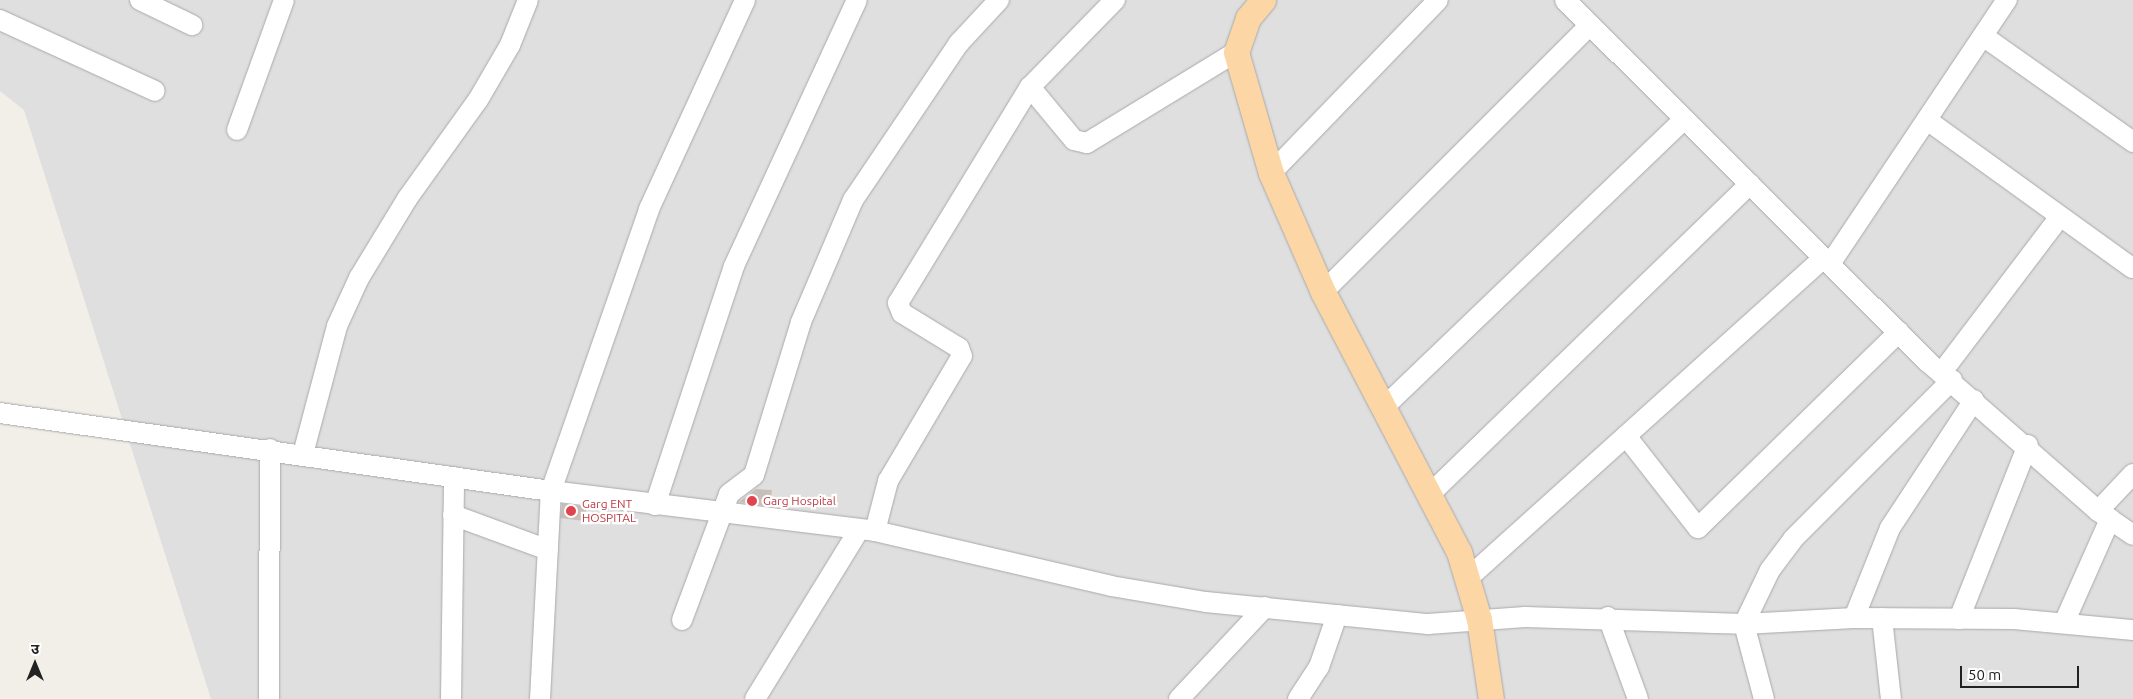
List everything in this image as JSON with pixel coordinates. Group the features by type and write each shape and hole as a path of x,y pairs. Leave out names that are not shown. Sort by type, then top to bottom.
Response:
{"main road":[{"path":"1263,0 1248,18 1236,52 1271,173 1323,292 1459,552 1480,619 1491,699"}],"street":[{"path":"140,0 192,25"},
{"path":"236,130 284,0"},
{"path":"303,454 337,326 359,278 407,199 478,100 510,45 528,0"},
{"path":"540,699 551,492 648,209 745,0"},
{"path":"656,505 744,241 857,0"},
{"path":"682,620 729,494 754,475 801,322 853,200 958,43 999,0"},
{"path":"755,699 867,530 885,486 962,356 958,348 902,314 898,303 1030,88 1115,0"},
{"path":"1271,173 1438,0"},
{"path":"1565,0 1899,332 1974,400 2028,445 2104,515 2133,535"},
{"path":"1467,580 1626,436 1827,261 1927,120 2007,0"},
{"path":"0,20 155,91"},
{"path":"1323,292 1590,25"},
{"path":"1983,36 2133,142"},
{"path":"1030,88 1074,140 1087,143 1236,52"},
{"path":"1383,408 1684,119"},
{"path":"1927,120 2059,218 2132,268"},
{"path":"1429,495 1750,184"},
{"path":"1764,699 1744,624 1770,570 1793,539 1947,376 2059,218"},
{"path":"1626,436 1698,528 1899,332"},
{"path":"1854,618 1890,528 1974,400"},
{"path":"0,413 270,449 551,492 720,514 867,530 1111,586 1337,615 1428,624 1480,619 1608,617 1744,624 1854,618 1959,619 2064,623 2133,630"},
{"path":"1959,619 2028,445"},
{"path":"269,699 270,449"},
{"path":"2064,623 2104,515 2133,474"},
{"path":"451,699 454,477"},
{"path":"453,515 548,550"},
{"path":"1179,699 1265,607"},
{"path":"1308,694 1337,615"},
{"path":"1608,617 1638,699"},
{"path":"1882,618 1891,699"}],"shaded area":[{"path":"0,0 2133,0 2133,699 211,699 24,110 0,91"}],"building":[{"path":"756,489 772,490 770,506 739,502"},
{"path":"562,504 587,507 585,521 560,518"}],"place":[{"name":"Garg Hospital","path":"752,501"},
{"name":"Garg ENT HOSPITAL","path":"571,511"}]}
